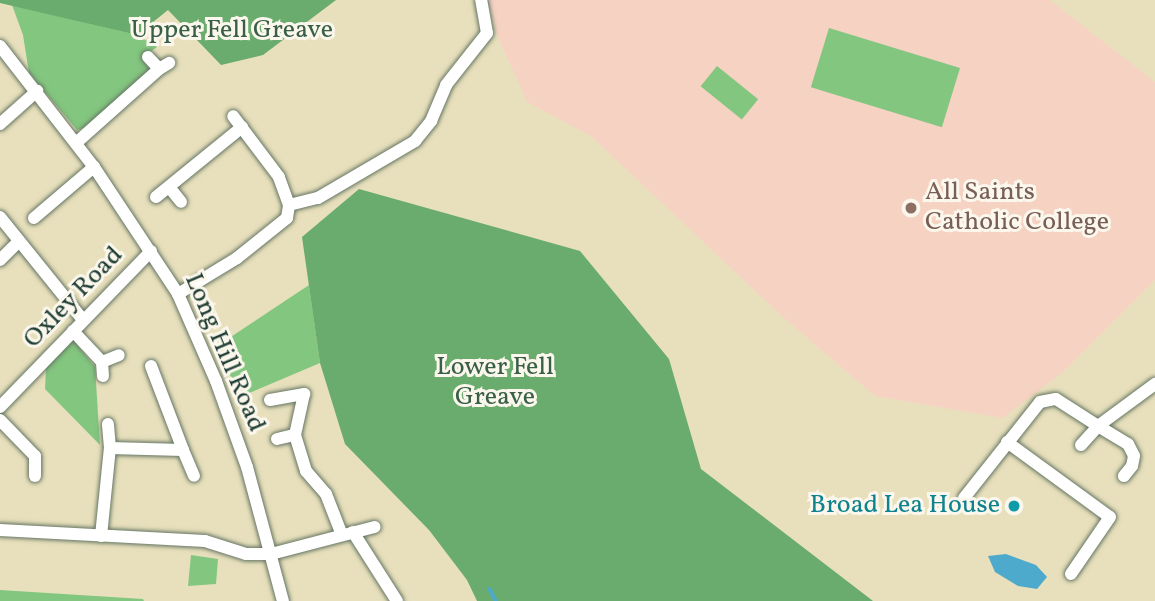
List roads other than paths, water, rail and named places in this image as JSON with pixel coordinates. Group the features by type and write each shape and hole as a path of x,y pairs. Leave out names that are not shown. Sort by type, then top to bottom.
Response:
{"street":[{"path":"289,205 318,198 415,141 431,121 446,85 487,33 481,0"},
{"name":"Long Hill Road","path":"0,46 94,167 178,294 216,381 237,438 283,601"},
{"path":"76,143 164,66 148,57"},
{"path":"0,124 37,91"},
{"path":"178,294 226,265 287,218 289,205 279,177 233,116"},
{"path":"156,197 242,127"},
{"path":"34,218 94,167"},
{"path":"169,187 181,202"},
{"path":"0,216 83,320"},
{"path":"0,260 19,241"},
{"name":"Oxley Road","path":"0,407 151,251"},
{"path":"73,331 102,362 103,376"},
{"path":"102,362 119,355"},
{"path":"151,366 194,476"},
{"path":"1081,445 1098,426 1155,384"},
{"path":"270,400 304,394 295,435 306,471 326,494 347,533 397,601"},
{"path":"964,498 1040,402 1056,399 1128,444 1134,456 1124,476"},
{"path":"0,420 35,456 35,476"},
{"path":"101,536 110,448 108,424"},
{"path":"277,439 295,435"},
{"path":"1007,442 1110,517 1071,574"},
{"path":"110,448 183,450"},
{"path":"0,530 205,541 246,555 271,554 375,527"}],"water":[{"path":"1006,554 1036,565 1047,577 1037,589 1018,586 995,572 988,556"}],"waterway":[{"path":"490,589 496,601"}],"place":[{"name":"All Saints Catholic College","path":"911,208"},
{"name":"Broad Lea House","path":"1014,506"}],"park label":[{"name":"Upper Fell Greave","path":"232,31"},
{"name":"Lower Fell Greave","path":"495,383"}]}
